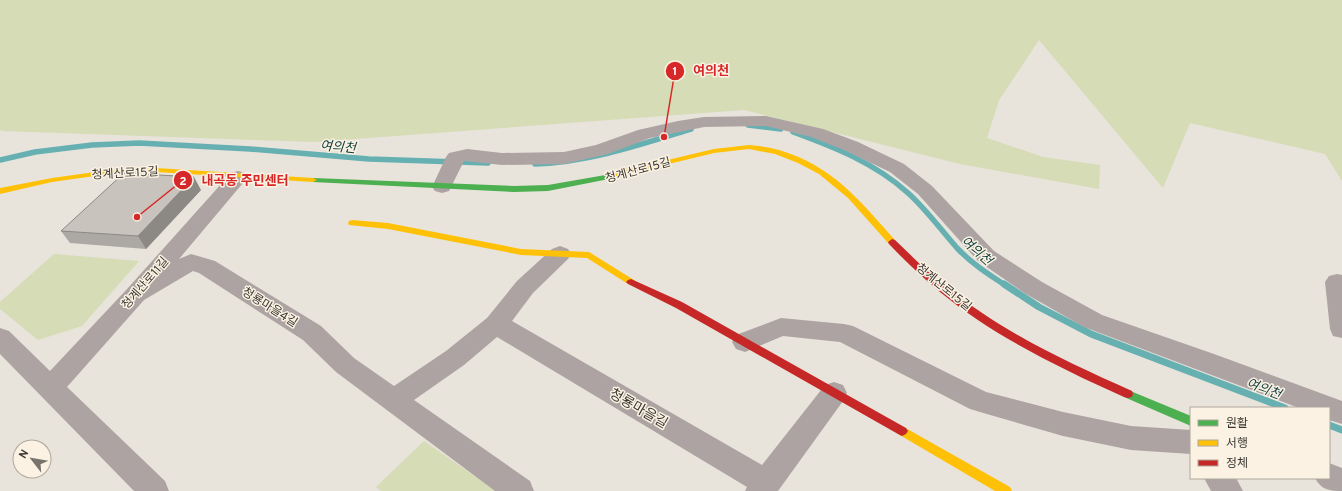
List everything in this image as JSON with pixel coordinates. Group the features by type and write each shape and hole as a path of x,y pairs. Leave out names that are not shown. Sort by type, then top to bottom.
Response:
{"street":[{"path":"442,187 456,157 467,155 502,159 564,158 601,150 644,134 704,122 735,120 766,121 817,132 852,146 897,168 925,190 986,256 1034,288 1093,321 1329,407"},
{"name":"청계산로15길","path":"0,191 52,180 102,173 156,170 238,177 442,187 548,188 596,180 714,151 749,147 777,152 801,161 822,172 851,196 898,248 947,293 1006,333 1073,370 1190,421"},
{"name":"청계산로11길","path":"50,388 136,294 238,177"},
{"path":"352,223 388,226 521,252 589,255 634,284 679,305 893,425 1006,491"},
{"path":"394,400 455,358 496,324 525,287 560,254"},
{"name":"청룡마을4길","path":"136,294 191,262 207,267 312,333 345,365 519,491"},
{"path":"1337,282 1342,330"},
{"name":"청룡마을길","path":"496,324 763,487 834,393"},
{"path":"745,342 781,327 844,333 980,400 1063,424 1131,438 1190,442"},
{"path":"0,338 154,491"},
{"path":"1330,408 1342,412"},
{"path":"1330,476 1342,482"},
{"path":"1221,479 1228,491"}],"green space":[{"path":"0,0 1342,0 1342,181 1325,154 1190,123 1163,188 1039,40 999,100 987,138 1043,157 1100,165 1099,189 960,164 744,110 314,142 3,131 0,130"},
{"path":"54,254 139,261 82,326 38,340 0,309 0,302"},
{"path":"424,441 496,491 381,491 376,487"}],"building":[{"path":"124,173 194,177 138,236 61,231"}],"waterway":[{"name":"여의천","path":"748,125 781,129"},
{"name":"여의천","path":"535,164 575,160 614,152 691,129"},
{"name":"여의천","path":"793,132 854,157 868,164 895,182 921,206 968,259 1005,285"},
{"name":"여의천","path":"0,160 35,152 92,145 139,143 250,149 369,159 488,163"},
{"name":"여의천","path":"1004,284 1039,307 1091,334 1282,407"},
{"name":"여의천","path":"1330,425 1342,430"}],"traffic: fast":[{"path":"313,180 514,189 548,188 611,176"},
{"path":"1128,394 1190,421"}],"traffic: slow":[{"path":"611,176 714,151 749,147 777,152 801,161 822,172 851,196 892,242"},
{"path":"0,191 52,180 102,173 156,170 313,180"},
{"path":"352,223 388,226 521,252 589,255 631,282"},
{"path":"902,431 1006,491"}],"traffic: jam":[{"path":"892,242 917,267 972,311 1032,348 1096,380 1128,394"},
{"path":"631,282 679,305 902,431"}],"place":[{"name":"여의천","path":"664,137"},
{"name":"내곡동 주민센터","path":"137,217"}]}
